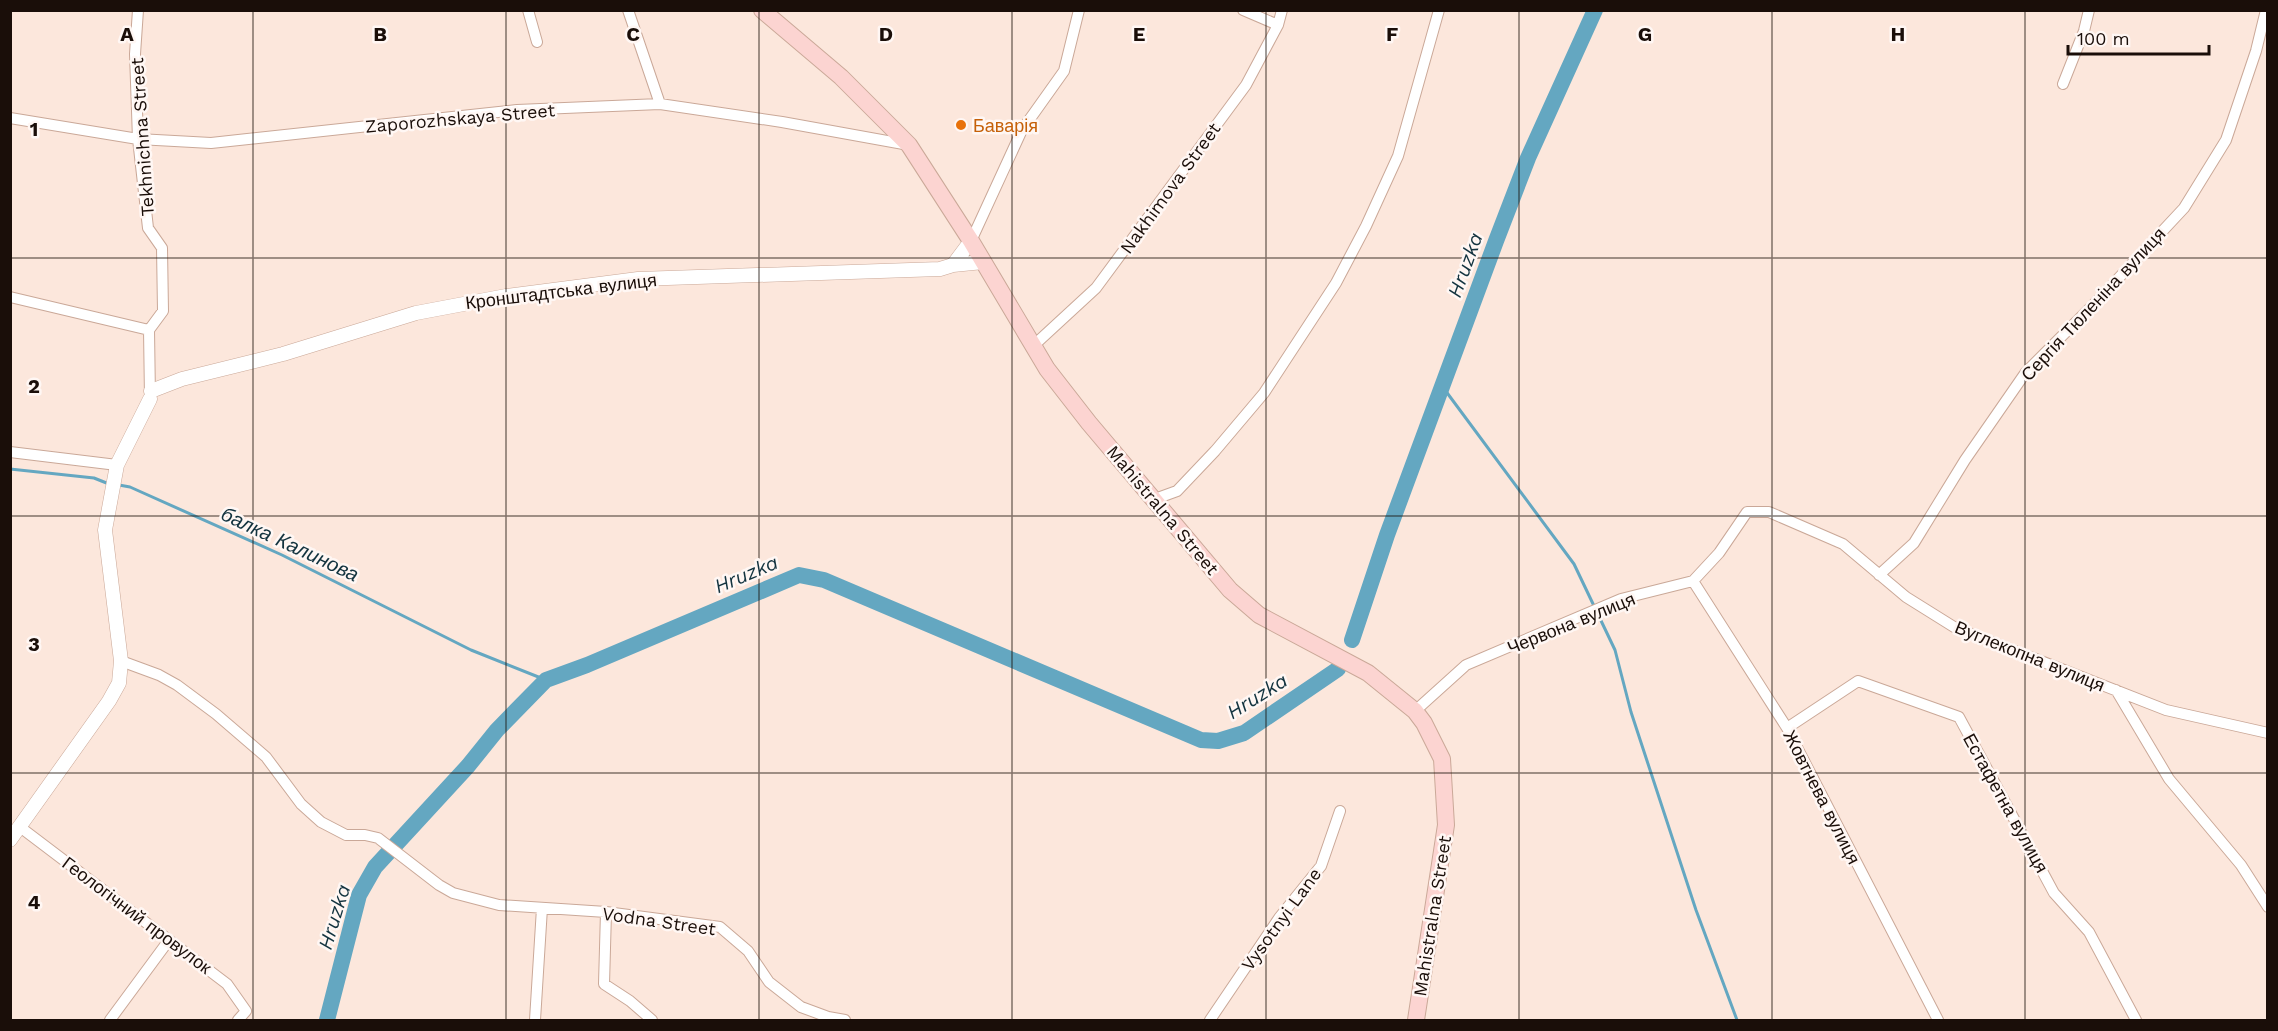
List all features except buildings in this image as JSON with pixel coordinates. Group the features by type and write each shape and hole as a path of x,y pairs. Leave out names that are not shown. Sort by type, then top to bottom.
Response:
{"main road":[{"name":"Mahistralna Street","path":"762,10 841,77 909,145 971,241 1032,347 1060,387 1230,590 1259,615 1368,673 1415,711 1424,723 1442,759 1446,825 1416,1020"}],"street":[{"name":"Tekhnichna Street","path":"138,10 135,54 138,139 148,228 162,248 164,311 149,330"},
{"path":"528,10 537,42"},
{"path":"628,10 660,104"},
{"path":"953,265 971,241 1022,130 1064,71 1079,10"},
{"path":"1243,10 1278,25"},
{"name":"Nakhimova Street","path":"1032,347 1096,288 1246,85 1278,25 1282,10"},
{"path":"1155,499 1177,491 1215,451 1264,393 1336,283 1366,226 1398,156 1439,10"},
{"path":"2063,84 2084,31 2089,10"},
{"name":"Сергія Тюленіна вулиця","path":"1879,575 1914,543 1965,460 2026,372 2100,298 2184,208 2226,140 2256,51 2266,10"},
{"name":"Zaporozhskaya Street","path":"10,118 138,139 212,143 517,110 660,104 782,122 909,145"},
{"name":"Кронштадтська вулиця","path":"151,395 182,379 283,354 416,313 506,296 638,279 928,270 983,262"},
{"path":"10,297 149,330 151,395 117,465 105,530 121,661 119,683 109,701 10,840"},
{"path":"10,452 117,465"},
{"name":"Вуглекопна вулиця","path":"1693,581 1719,552 1747,512 1769,512 1844,544 1906,597 1954,627 2116,690 2169,779 2241,865 2268,907"},
{"name":"Червона вулиця","path":"1415,711 1466,665 1621,599 1693,581"},
{"name":"Жовтнева вулиця","path":"1693,581 1787,728 1938,1020"},
{"name":"Vodna Street","path":"121,661 168,680 216,714 266,757 301,804 321,822 346,835 378,838 439,885 453,893 499,905 606,912 720,927 748,951 769,982 801,1006 828,1019 846,1020"},
{"name":"Естафетна вулиця","path":"1787,728 1857,681 1959,717 2054,893 2089,932 2136,1020"},
{"path":"2116,690 2166,710 2268,733"},
{"name":"Vysotnyi Lane","path":"1210,1020 1279,918 1321,866 1340,811"},
{"name":"Геологічний провулок","path":"20,827 227,984 246,1011 238,1020"},
{"path":"535,1020 542,908"},
{"path":"606,912 604,984 630,1001 652,1020"},
{"path":"110,1020 169,940"}],"waterway":[{"name":"Hruzka","path":"1352,640 1387,535 1528,158 1595,10"},
{"path":"1442,386 1574,564 1615,650 1631,712 1696,910 1737,1020"},
{"name":"балка Калинова","path":"10,469 94,478 109,484"},
{"name":"балка Калинова","path":"119,485 130,487 282,555 471,650 546,680"},
{"name":"Hruzka","path":"327,1020 359,895 375,867 468,766 497,730 546,680 587,665 799,575 824,580 1201,740 1218,741 1244,733 1338,669"}],"place":[{"name":"Баварія","path":"961,125"}]}
